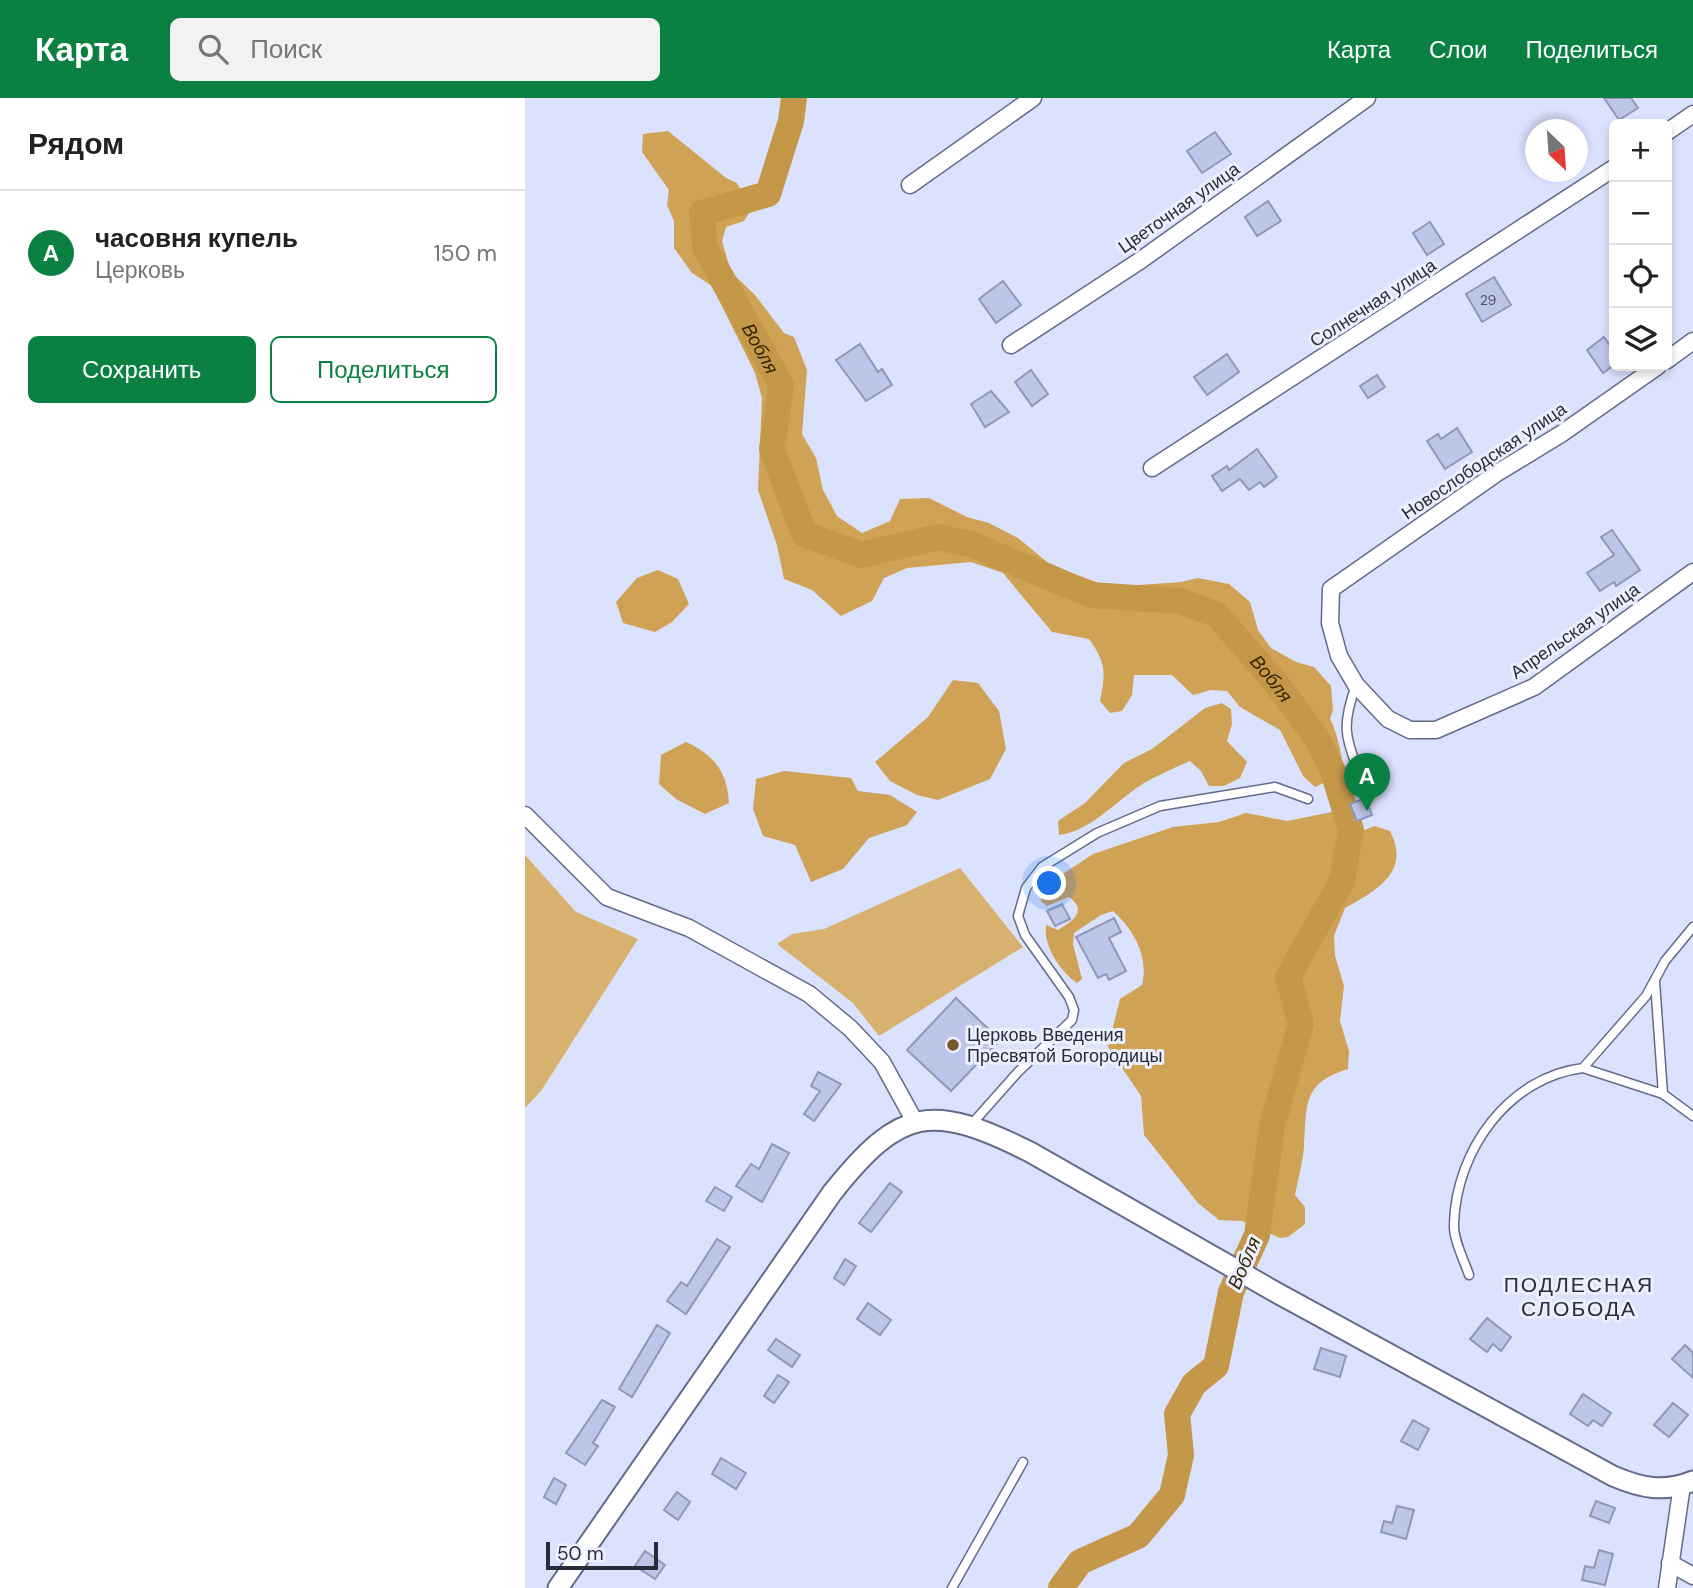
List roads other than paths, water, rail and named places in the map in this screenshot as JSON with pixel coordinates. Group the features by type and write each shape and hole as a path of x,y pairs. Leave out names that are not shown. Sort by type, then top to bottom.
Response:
{"street":[{"path":"910,185 1033,98"},
{"name":"Цветочная улица","path":"1011,345 1141,260 1367,98"},
{"path":"1672,129 1693,114"},
{"name":"Солнечная улица","path":"1152,468 1609,171"},
{"path":"1672,356 1693,341"},
{"name":"Новослободская улица","path":"1356,685 1339,656 1330,623 1331,589 1496,473 1560,434 1651,371"},
{"name":"Апрельская улица","path":"1356,685 1388,719 1410,730 1436,730 1534,687 1693,572"},
{"path":"525,814 607,897 689,928 809,994 850,1028 882,1062 914,1120"},
{"path":"558,1588 832,1193 856,1163 884,1137 914,1120 950,1119 1030,1152 1279,1294 1613,1476 1641,1488 1688,1483 1667,1588"},
{"path":"1670,1563 1693,1576"}],"lane":[{"path":"1356,685 1345,713 1344,733 1360,775"},
{"path":"970,1126 1018,1072 1072,1020 1074,1010 1069,997 1025,935 1018,916 1026,888 1042,867 1097,833 1160,806 1275,787 1308,799"},
{"path":"1583,1069 1646,996 1665,961 1693,927"},
{"path":"1655,979 1663,1094"},
{"path":"1469,1275 1453,1226 1461,1183 1494,1115 1526,1087 1559,1071 1583,1069 1663,1094 1693,1116"},
{"path":"952,1588 1023,1462"}],"waterway":[{"name":"Вобля","path":"794,98 791,121 768,194 702,213 705,248 781,385 772,449 804,534 862,555 938,537 973,545 1091,595 1179,601 1216,614 1273,679 1316,737 1333,771 1351,830 1342,881 1288,977 1301,1024 1272,1126 1257,1235 1231,1292 1216,1366 1194,1384 1177,1414 1181,1455 1172,1495 1138,1536 1080,1562 1061,1588"}],"place":[{"name":"часовня купель","path":"1367,811"},
{"name":"Церковь Введения Пресвятой Богородицы","path":"953,1045"}],"district":[{"name":"ПОДЛЕСНАЯ СЛОБОДА","path":"1579,1297"}]}
